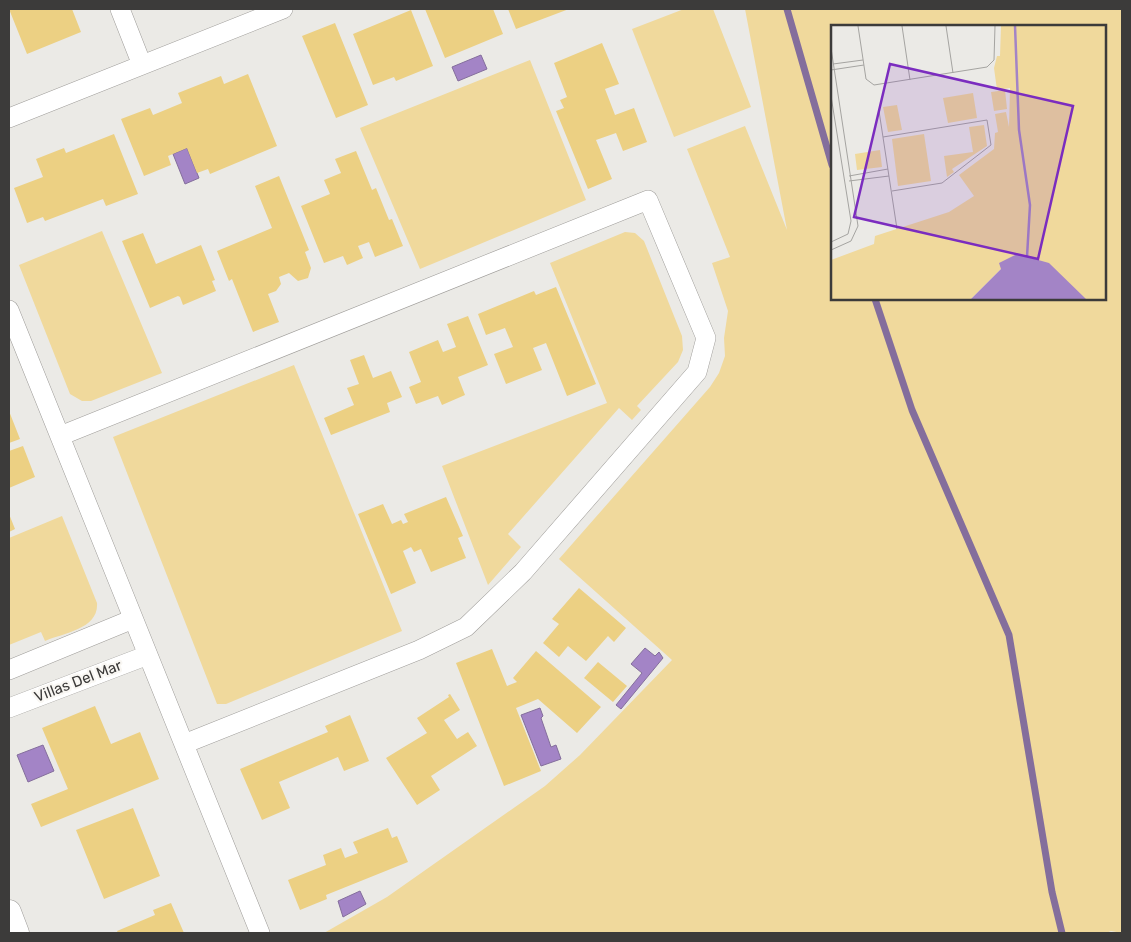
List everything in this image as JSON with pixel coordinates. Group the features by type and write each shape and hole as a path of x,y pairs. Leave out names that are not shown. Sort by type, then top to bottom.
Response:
{"street":[{"path":"120,9 142,65"},
{"path":"9,118 283,9"},
{"path":"60,436 648,200 706,338 697,372 523,572 466,627 419,650 184,744"},
{"path":"9,310 260,933"},
{"path":"9,670 133,619"},
{"name":"Villas Del Mar","path":"9,708 148,655"},
{"path":"9,912 17,933"}],"shaded area":[{"path":"684,9 713,9 751,107 674,137 632,29"},
{"path":"745,9 1122,9 1122,933 1111,931 1106,933 324,933 387,897 545,786 580,755 672,660 559,559 710,387 719,373 725,356 724,338 728,311 712,263 730,257 687,149 745,126 787,230"},
{"path":"481,55 487,69 458,81 452,67"},
{"path":"530,60 586,200 420,269 360,128"},
{"path":"187,148 199,178 185,184 173,154"},
{"path":"102,231 162,373 91,401 82,401 70,394 19,265"},
{"path":"625,232 635,233 644,241 682,336 683,350 678,362 637,406 641,410 632,420 619,408 508,534 521,547 488,585 442,466 607,403 550,263"},
{"path":"294,365 402,631 226,704 217,704 113,437"},
{"path":"62,516 97,603 96,612 92,619 79,629 45,641 41,632 9,645 9,538"},
{"path":"645,648 655,656 659,652 663,658 621,709 616,705 642,673 631,664"},
{"path":"540,708 543,716 541,718 551,747 556,745 561,759 541,766 521,715"},
{"path":"43,745 54,771 28,782 17,755"},
{"path":"360,891 366,904 343,917 338,901"}],"building":[{"path":"9,9 72,9 81,32 27,54"},
{"path":"425,9 493,9 503,34 445,58"},
{"path":"508,9 569,9 516,29"},
{"path":"411,10 433,66 396,81 394,77 373,85 353,34"},
{"path":"335,23 368,105 336,118 302,36"},
{"path":"602,43 619,84 605,89 615,115 634,108 647,142 623,151 616,133 596,140 612,179 588,189 556,111 564,108 560,100 567,97 554,63"},
{"path":"248,74 277,146 210,174 208,169 197,173 187,148 168,156 171,165 144,176 121,119 150,108 153,115 182,103 178,93 221,76 224,84"},
{"path":"114,134 138,194 106,206 103,199 45,221 43,217 27,223 14,188 43,177 36,159 64,148 66,153"},
{"path":"356,151 372,190 376,188 389,220 392,219 403,246 375,257 369,242 358,246 363,258 347,265 343,256 324,263 301,206 330,194 324,180 341,173 335,159"},
{"path":"279,176 309,250 305,252 311,268 308,278 298,281 289,273 279,277 281,284 276,291 268,294 279,322 253,332 232,279 229,281 217,251 272,228 255,186"},
{"path":"143,233 156,264 201,245 215,280 212,281 216,291 183,305 178,296 150,308 122,241"},
{"path":"556,287 596,384 567,396 546,343 533,348 542,370 506,384 494,354 513,347 505,328 486,335 478,314 534,291 536,295"},
{"path":"468,316 488,365 458,377 465,395 442,405 438,396 416,404 409,387 421,382 409,352 438,340 443,352 456,347 447,324"},
{"path":"364,355 373,378 391,371 402,397 387,403 390,412 331,435 324,418 354,405 347,388 359,384 350,360"},
{"path":"9,411 20,439 9,443"},
{"path":"23,446 35,477 9,488 9,451"},
{"path":"446,497 463,536 458,538 466,558 431,572 421,549 414,552 411,547 403,551 416,583 391,594 358,514 383,504 392,524 401,520 403,524 408,522 404,514"},
{"path":"9,514 15,529 9,532"},
{"path":"579,588 626,628 614,642 608,636 586,661 568,646 559,657 543,643 559,624 552,619"},
{"path":"492,649 507,686 517,682 513,678 536,651 601,707 577,733 538,699 516,708 541,771 504,786 456,663"},
{"path":"598,662 627,686 613,702 584,678"},
{"path":"450,694 460,710 444,720 457,739 468,732 477,746 431,776 440,790 417,805 386,758 427,733 417,718 449,697 448,695"},
{"path":"95,706 111,744 140,732 159,779 41,827 31,804 68,789 42,728"},
{"path":"350,715 369,761 344,771 338,757 279,782 290,808 262,820 240,769 328,732 325,726"},
{"path":"133,808 160,876 104,899 76,830"},
{"path":"388,828 392,838 397,836 408,862 326,895 327,899 300,910 288,880 326,865 323,855 341,848 345,858 358,853 353,842"},
{"path":"171,903 184,933 118,933 117,931 155,915 153,910"}],"waterway":[{"path":"787,9 831,162"},
{"path":"875,300 912,410 1009,635 1052,892 1062,933"}]}
